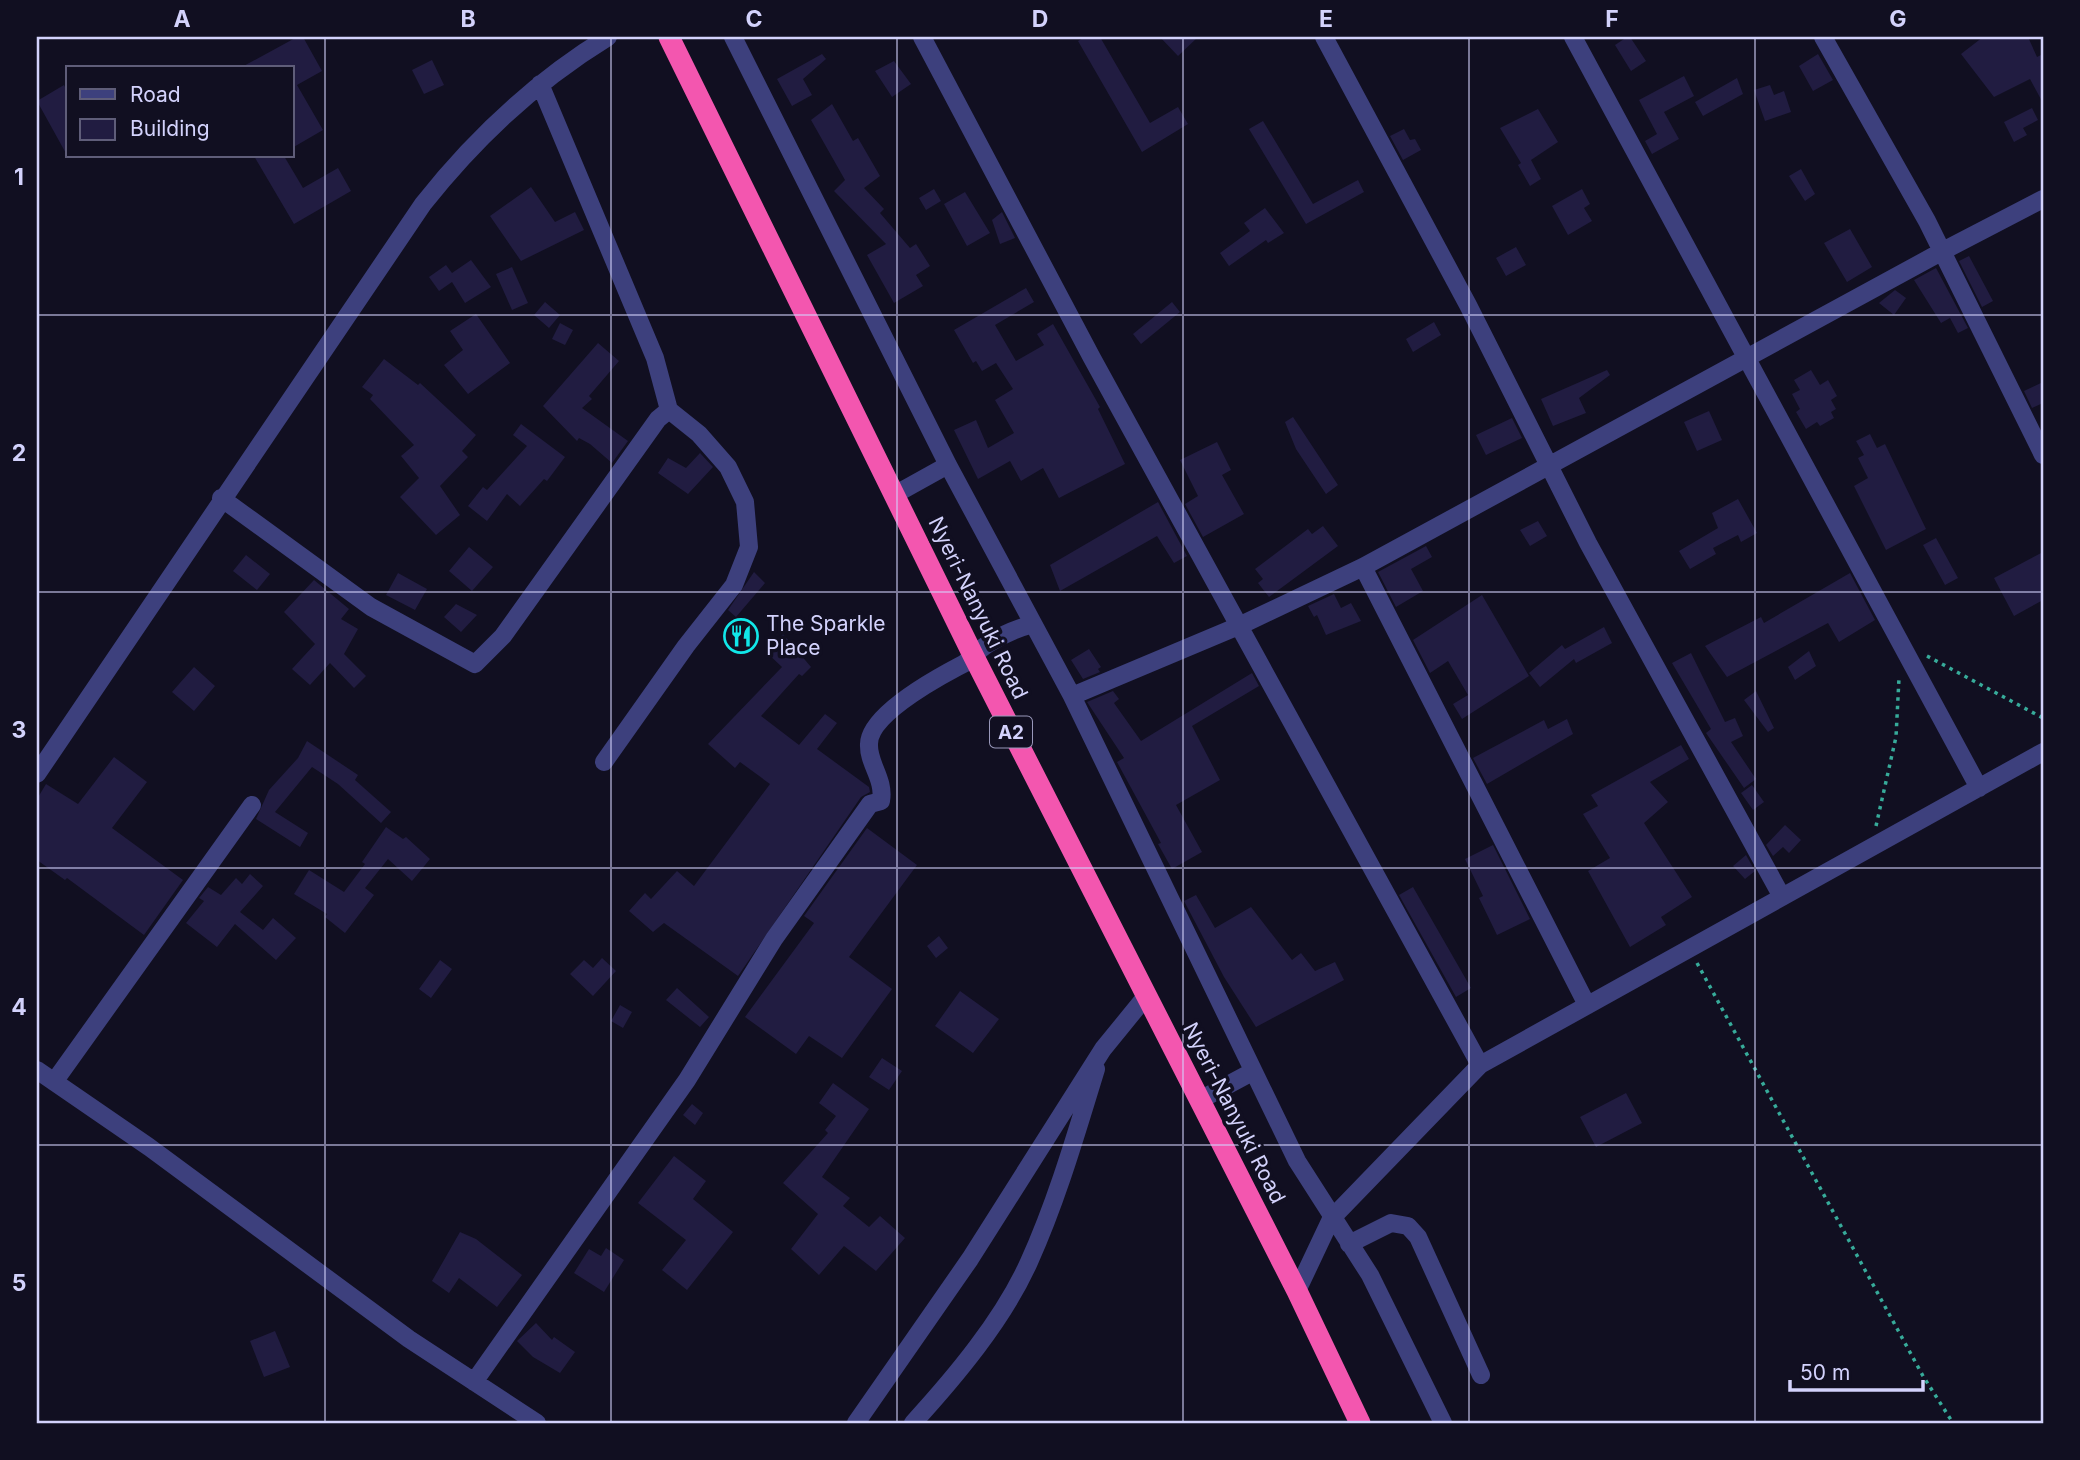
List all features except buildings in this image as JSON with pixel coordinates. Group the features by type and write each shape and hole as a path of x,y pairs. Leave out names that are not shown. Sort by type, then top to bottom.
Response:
{"highway":[{"name":"Nyeri-Nanyuki Road","path":"669,37 894,495 971,659 1147,995 1297,1291 1360,1423"}],"street":[{"path":"37,774 221,498 423,204 488,128 540,84 608,37"},
{"path":"733,37 948,465 1072,695 1297,1161 1331,1219 1370,1275 1443,1423"},
{"path":"922,37 1092,358 1241,625 1480,1065"},
{"path":"1324,37 1468,305 1588,543 1782,897"},
{"path":"1573,37 1979,788"},
{"path":"1824,37 1941,252 2043,455"},
{"path":"540,84 655,358 669,410 699,434 728,467 745,502 749,547 734,585 685,646 604,762"},
{"path":"1072,695 1241,625 1363,567 1941,252 2043,200"},
{"path":"221,498 371,607 475,664 503,636 658,419 669,410"},
{"path":"894,495 948,465"},
{"path":"1363,567 1587,1005"},
{"path":"474,1382 687,1080 774,939 870,804 881,801 881,778 869,749 870,735 879,723 914,692 971,659 1010,630 1033,624"},
{"path":"1297,1291 1331,1219 1480,1065 2043,752"},
{"path":"54,1082 252,805"},
{"path":"856,1423 970,1259 1103,1049 1147,995"},
{"path":"913,1423 957,1375 1029,1264 1068,1159 1103,1049"},
{"path":"37,1070 409,1339 537,1423"},
{"path":"1200,1100 1252,1072"},
{"path":"1349,1244 1391,1223 1408,1226 1418,1237 1481,1375"}],"path":[{"path":"1871,848 1896,737 1900,641 2043,718"},
{"path":"1689,947 1923,1377 1953,1423"}],"place":[{"name":"The Sparkle Place","path":"741,636"}]}
